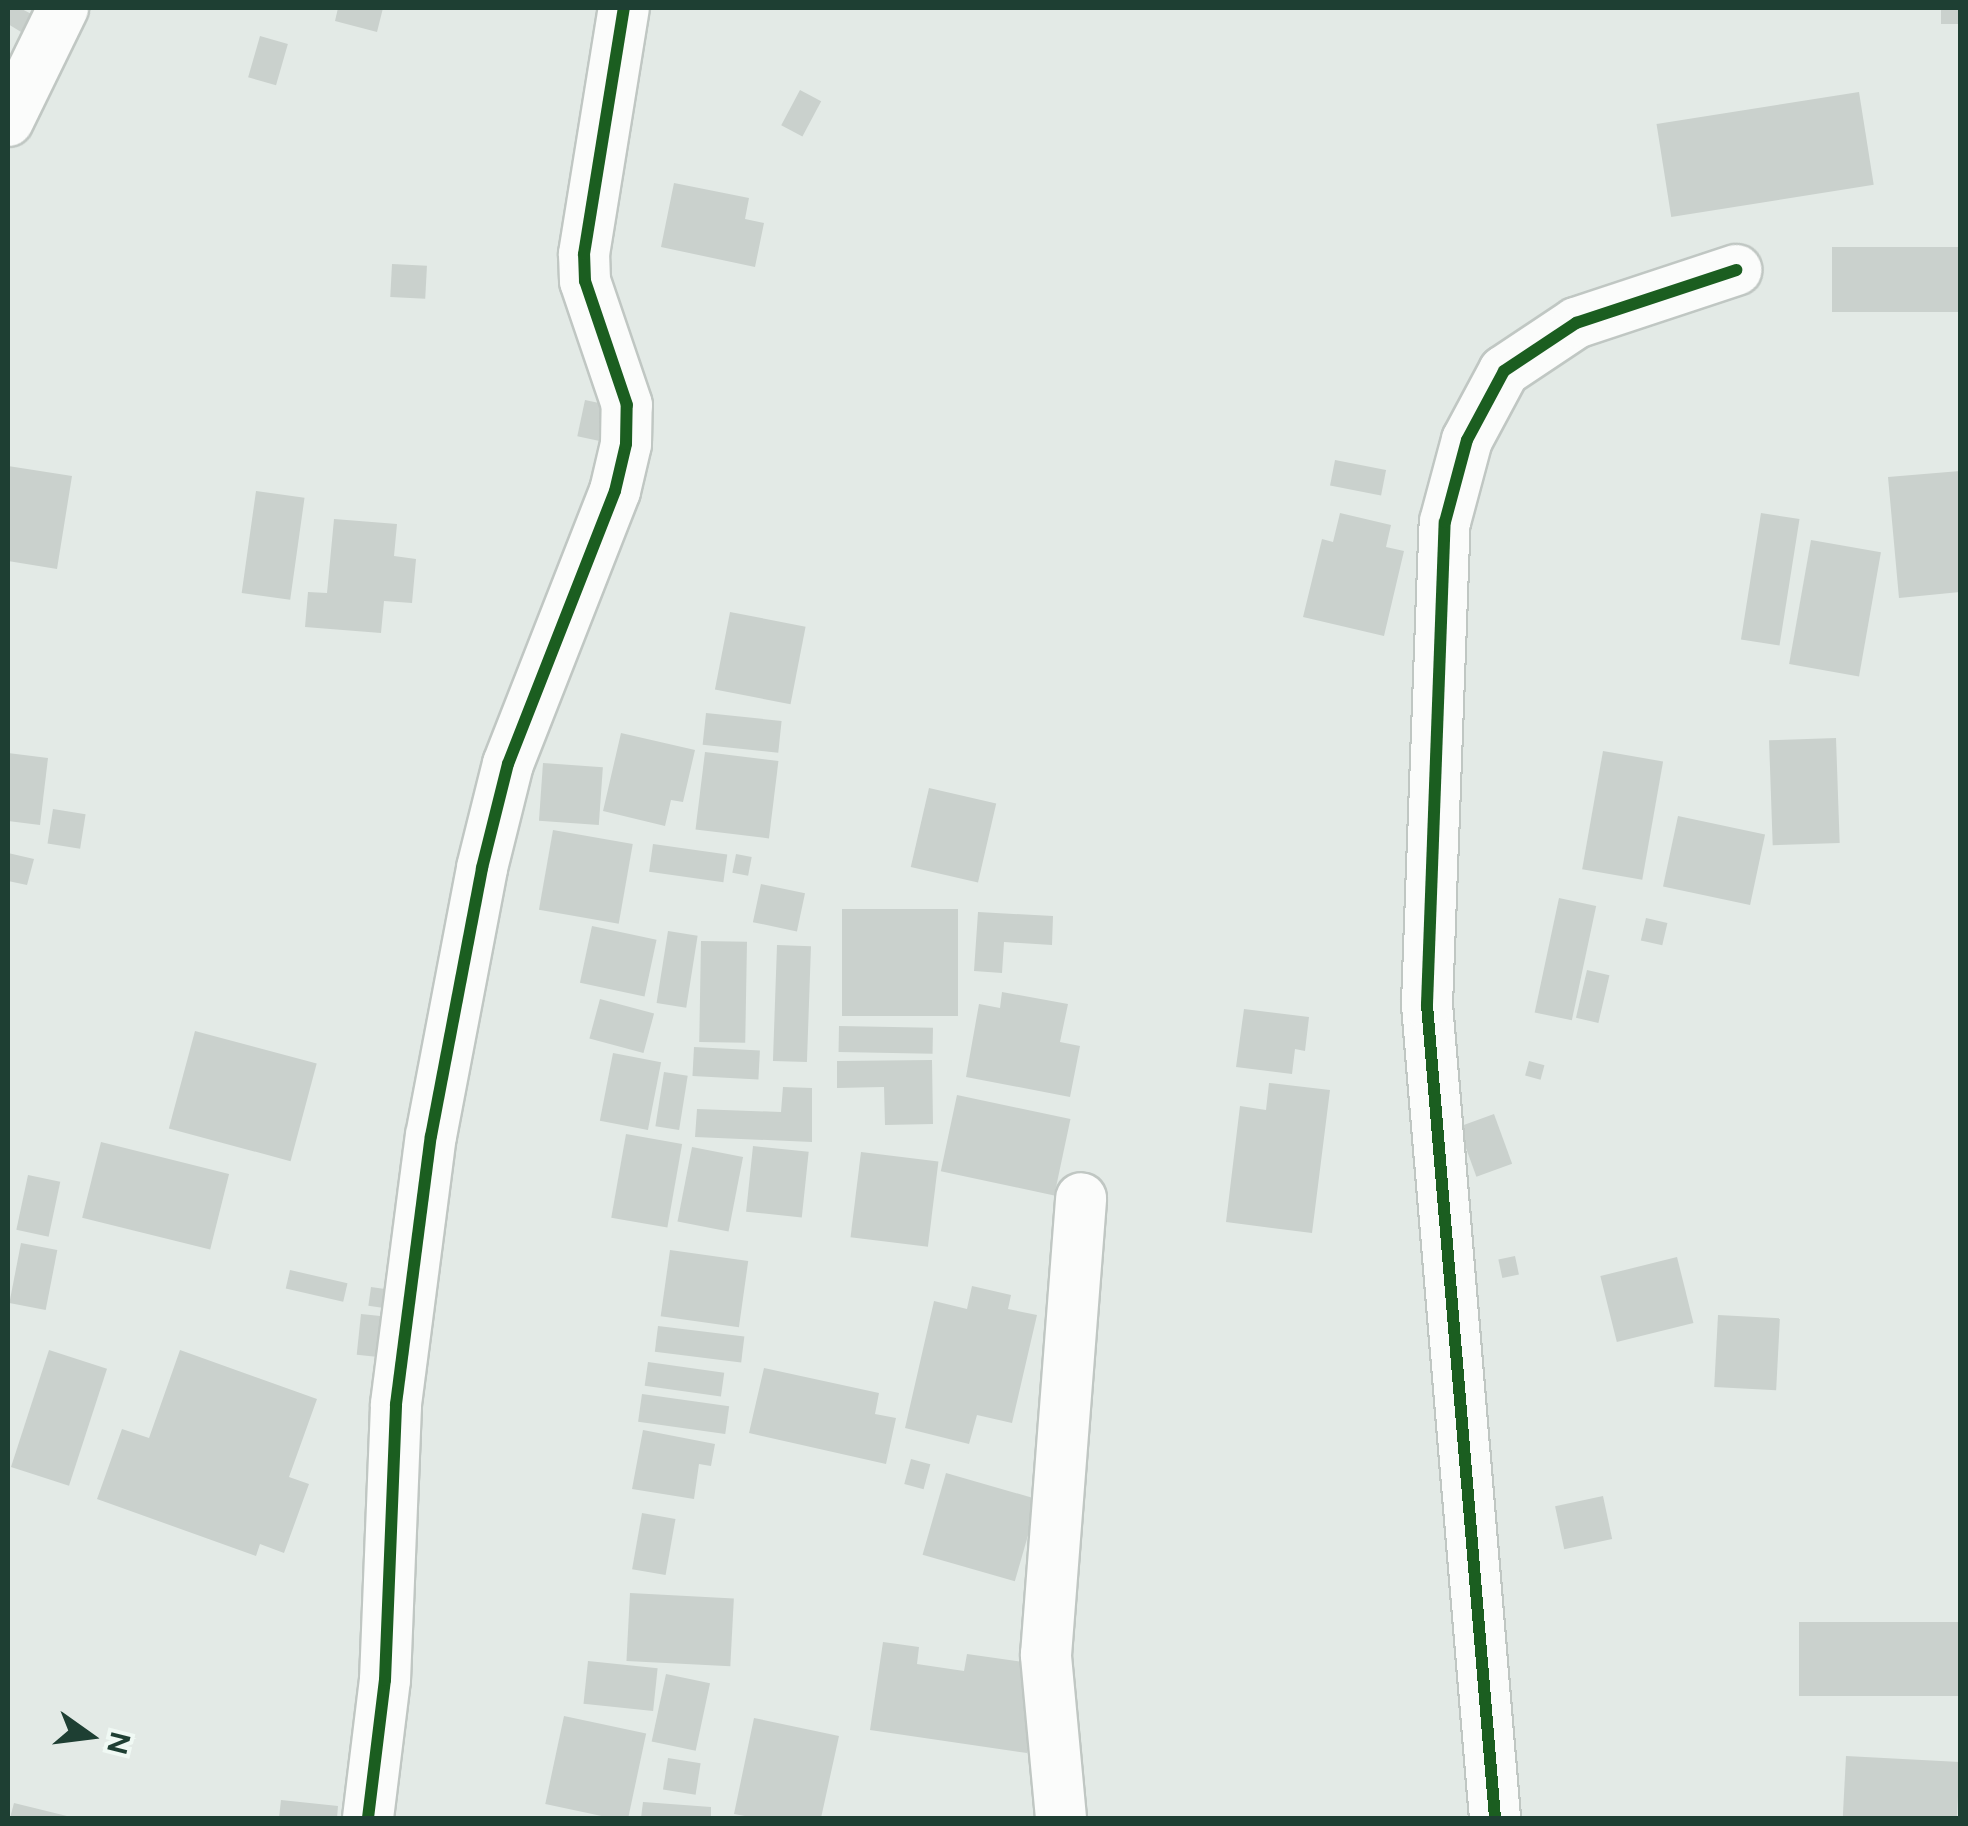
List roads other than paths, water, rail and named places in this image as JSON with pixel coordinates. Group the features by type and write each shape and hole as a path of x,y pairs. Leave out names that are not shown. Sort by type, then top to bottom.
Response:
{"street":[{"path":"8,121 63,8"},
{"path":"368,1818 385,1680 396,1404 434,1117 482,868 508,764 615,491 626,444 627,405 586,280 584,254 624,8"},
{"path":"1495,1818 1427,1004 1445,522 1467,440 1504,371 1576,324 1736,270"},
{"path":"1061,1818 1046,1655 1081,1198"}]}
